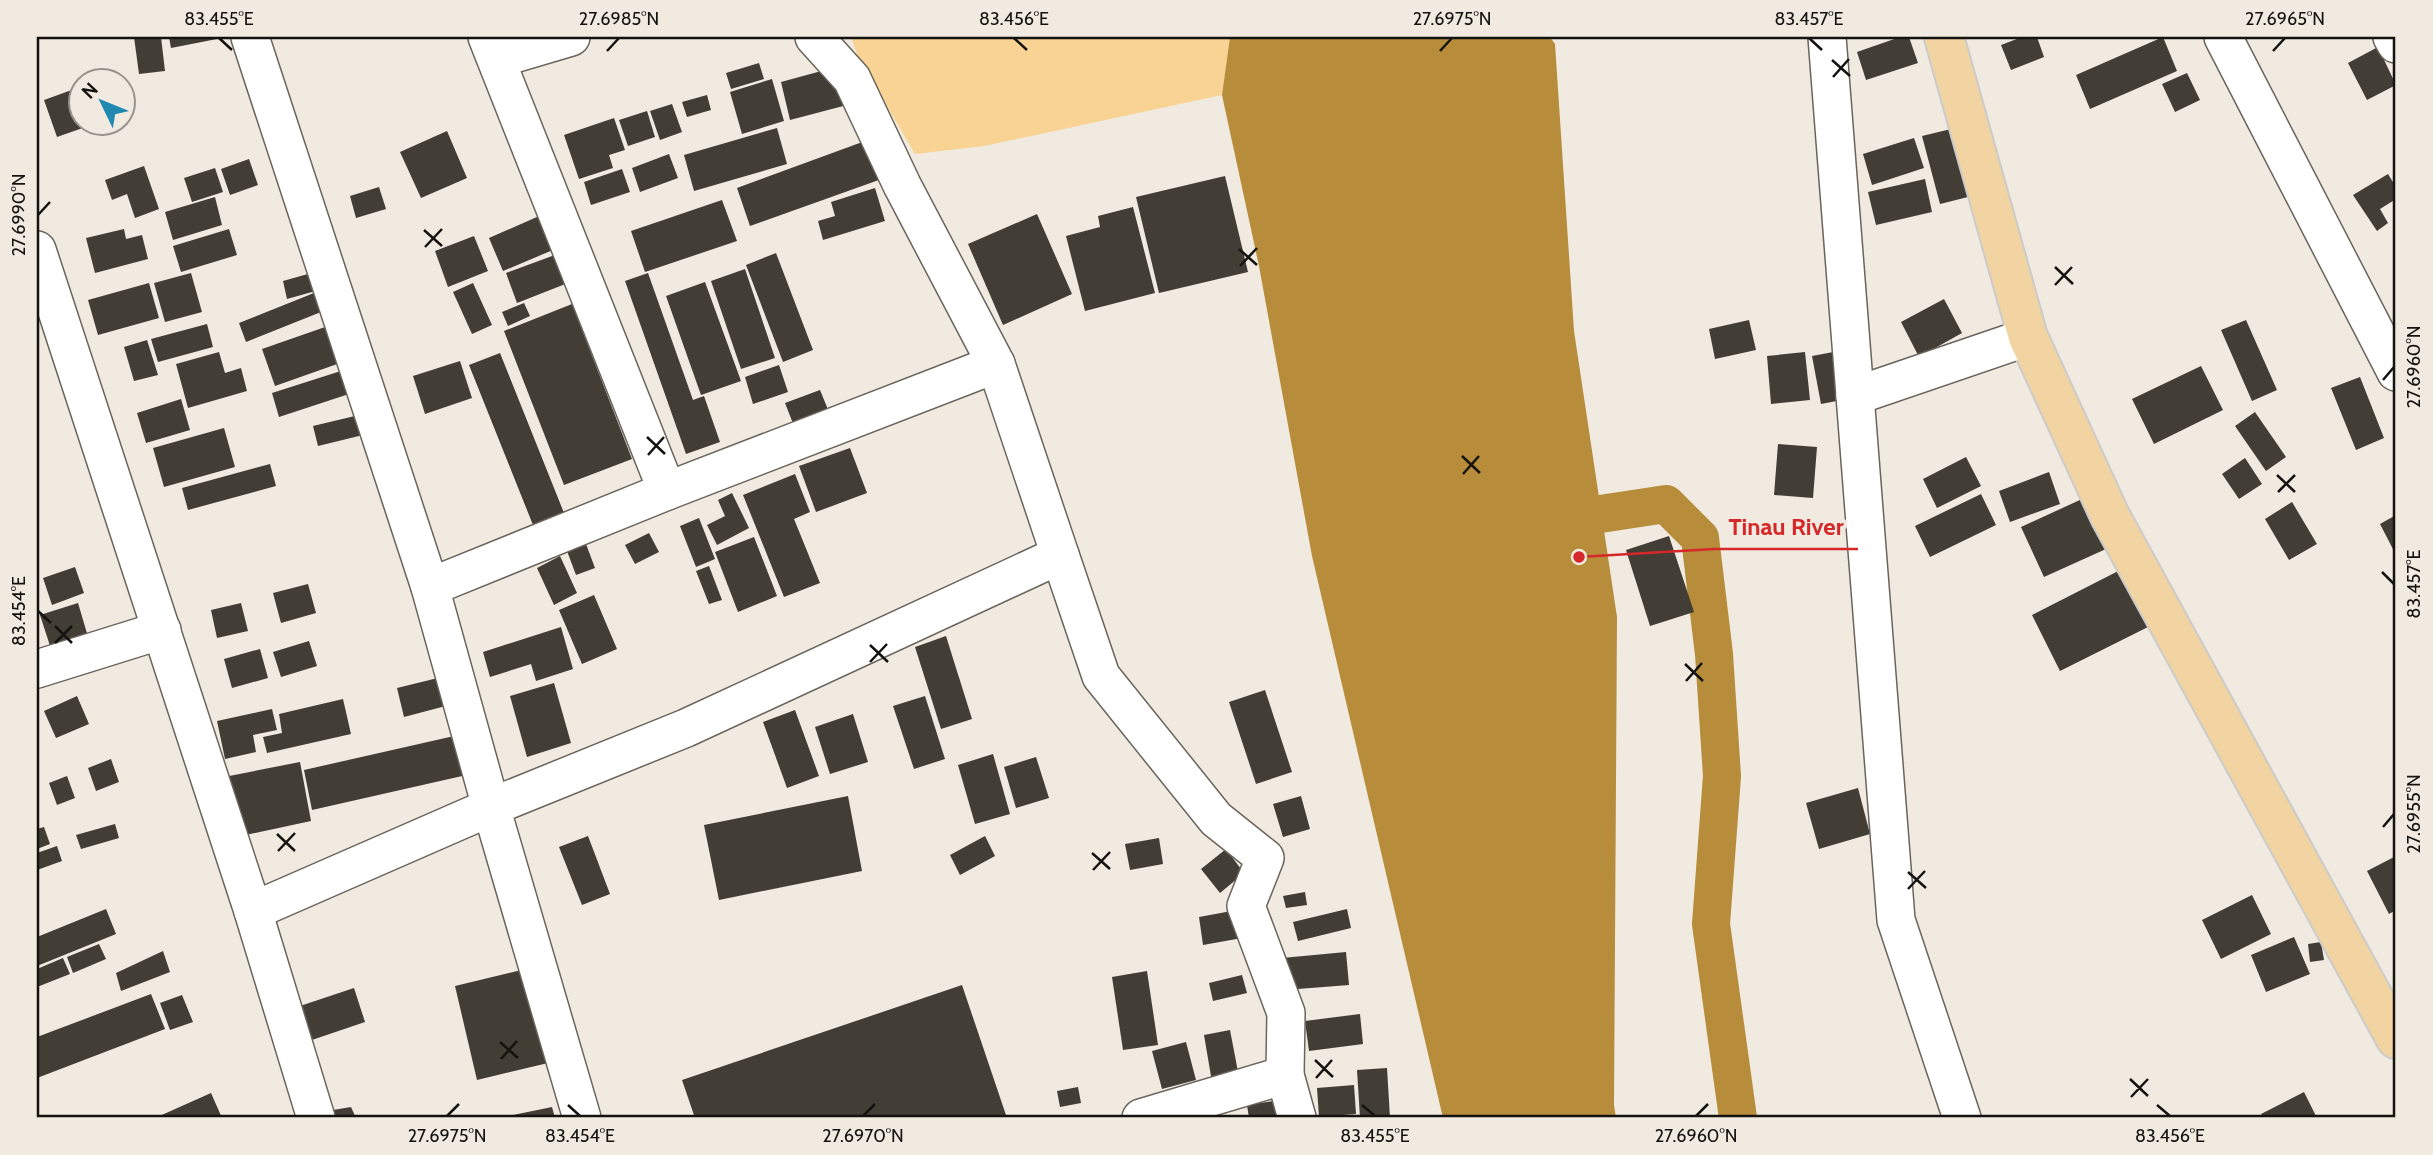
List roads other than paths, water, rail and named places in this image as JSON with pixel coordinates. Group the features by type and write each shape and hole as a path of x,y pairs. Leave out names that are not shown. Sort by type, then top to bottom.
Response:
{"main road":[{"path":"1944,37 2028,337 2110,516 2396,1039"}],"street":[{"path":"250,37 430,587 582,1118"},
{"path":"571,37 492,48 667,491"},
{"path":"814,37 852,79 902,185 996,364 1101,676 1216,819 1265,858 1246,906 1286,1013 1285,1075 1297,1118"},
{"path":"1827,37 1896,920 1962,1118"},
{"path":"2223,37 2396,372"},
{"path":"2392,37 2396,44"},
{"path":"37,250 253,911 316,1118"},
{"path":"1855,396 2028,337"},
{"path":"430,587 667,491 996,364"},
{"path":"253,911 491,807 686,728 1060,555"},
{"path":"37,669 162,630"},
{"path":"1141,1118 1285,1075"}],"waterway":[{"path":"1587,516 1666,504 1700,538 1714,654 1722,776 1711,924 1738,1118"}],"place":[{"name":"Tinau River","path":"1579,557"}]}
